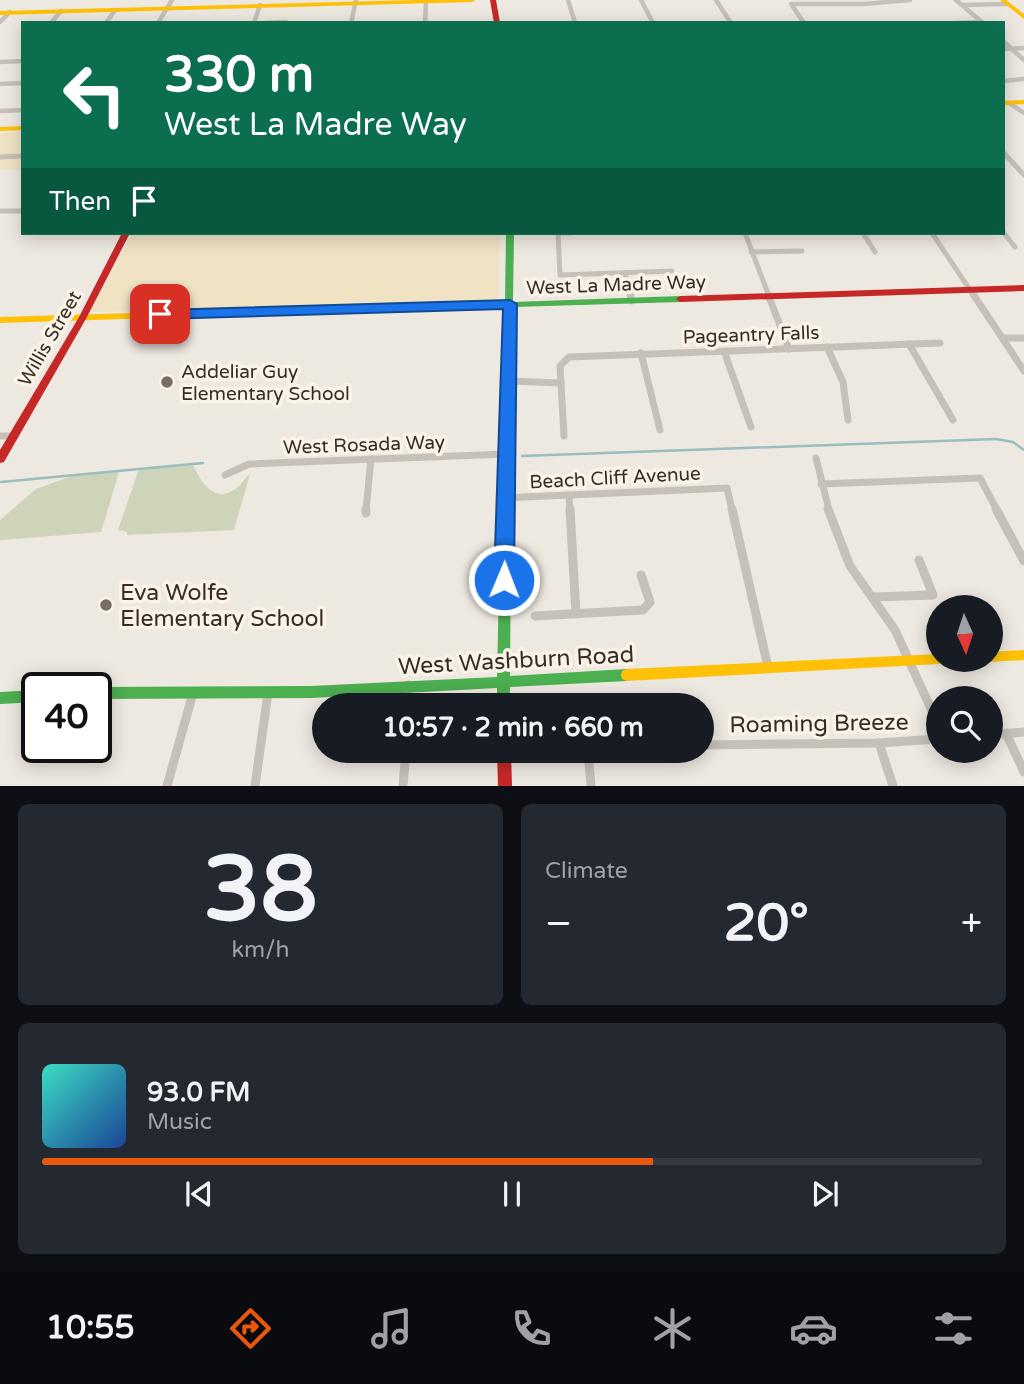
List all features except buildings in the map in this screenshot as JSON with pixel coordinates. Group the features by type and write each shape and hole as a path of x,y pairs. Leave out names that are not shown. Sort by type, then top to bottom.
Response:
{"street":[{"path":"0,22 5,13 115,10 170,4 260,5 294,2 472,0"},
{"path":"494,0 497,21"},
{"path":"568,0 574,21"},
{"path":"642,0 652,21"},
{"path":"716,0 729,21"},
{"path":"803,21 791,4 864,4 910,0"},
{"path":"956,0 981,21"},
{"path":"351,21 355,1"},
{"path":"425,21 426,1"},
{"path":"963,5 1006,2 1024,17"},
{"path":"159,21 170,4"},
{"path":"255,21 260,5"},
{"path":"107,21 115,10"},
{"path":"53,21 61,11"},
{"path":"1005,43 1024,60"},
{"path":"1005,49 1024,48"},
{"path":"0,62 20,61"},
{"path":"1005,81 1024,79"},
{"path":"0,84 21,83"},
{"path":"1006,103 1024,102"},
{"path":"1006,103 1024,113"},
{"path":"0,111 21,110"},
{"path":"0,129 21,128"},
{"path":"1005,154 1024,175"},
{"path":"0,156 21,156"},
{"path":"0,211 21,211"},
{"path":"1005,234 1015,247"},
{"name":"Willis Street","path":"0,459 83,317 125,235"},
{"path":"503,693 510,235"},
{"path":"558,235 560,275 672,271"},
{"path":"746,235 789,348"},
{"path":"864,235 875,252"},
{"path":"933,235 1024,371"},
{"path":"751,252 802,251"},
{"path":"625,272 632,300"},
{"name":"West La Madre Way","path":"0,320 1024,288"},
{"path":"1003,338 1024,338"},
{"name":"Pageantry Falls","path":"561,383 561,366 565,359 576,356 940,343"},
{"path":"909,344 953,420"},
{"path":"827,347 843,382 848,420"},
{"path":"724,351 751,427"},
{"path":"641,353 660,430"},
{"path":"507,381 561,383 564,436"},
{"path":"0,436 12,436"},
{"name":"West Rosada Way","path":"225,475 249,464 507,454"},
{"path":"816,458 821,484 849,564 861,584 887,616 911,660 926,696"},
{"path":"366,513 371,459"},
{"path":"821,484 980,478 1024,561"},
{"name":"Beach Cliff Avenue","path":"505,498 727,488 768,667"},
{"path":"569,495 576,614"},
{"path":"874,597 933,595 919,560"},
{"path":"535,616 643,610 650,602 641,575"},
{"path":"1003,656 1024,655"},
{"name":"West Washburn Road","path":"112,692 164,690 193,693 268,693 926,659"},
{"path":"408,685 408,693"},
{"path":"167,786 193,693"},
{"path":"255,786 268,693"},
{"path":"0,698 21,697"},
{"path":"1003,733 1024,732"},
{"path":"1006,733 1024,772"},
{"name":"Roaming Breeze","path":"714,745 926,740"},
{"path":"879,743 894,786"},
{"path":"403,786 405,763"},
{"path":"504,763 505,786"},
{"path":"589,763 592,786"}],"green space":[{"path":"193,465 205,485 223,494 231,492 250,474 234,530 127,535 127,532 118,530 139,469"},
{"path":"119,472 101,532 0,540 0,520 36,489 72,476"}],"sand":[{"path":"21,132 21,169 0,170 0,133"},
{"path":"131,235 500,235 498,300 90,312"}],"waterway":[{"path":"522,456 996,439 1013,442 1024,450"},
{"path":"1,482 203,463"}],"traffic: fast":[{"path":"503,693 510,235"},
{"path":"399,308 680,299"},
{"path":"112,693 311,692 627,675"},
{"path":"0,698 21,697"}],"traffic: slow":[{"path":"0,13 472,0"},
{"path":"1003,0 1024,17"},
{"path":"1005,103 1024,102"},
{"path":"0,129 21,128"},
{"path":"0,320 399,308"},
{"path":"1003,656 1024,655"},
{"path":"627,675 926,660"}],"traffic: jam":[{"path":"493,0 497,21"},
{"path":"0,459 83,317 125,235"},
{"path":"680,299 1024,288"},
{"path":"504,763 505,786"}],"place":[{"name":"Addeliar Guy Elementary School","path":"167,382"},
{"name":"Eva Wolfe Elementary School","path":"106,605"}],"route":[{"path":"160,314 510,304 504,580"}]}
